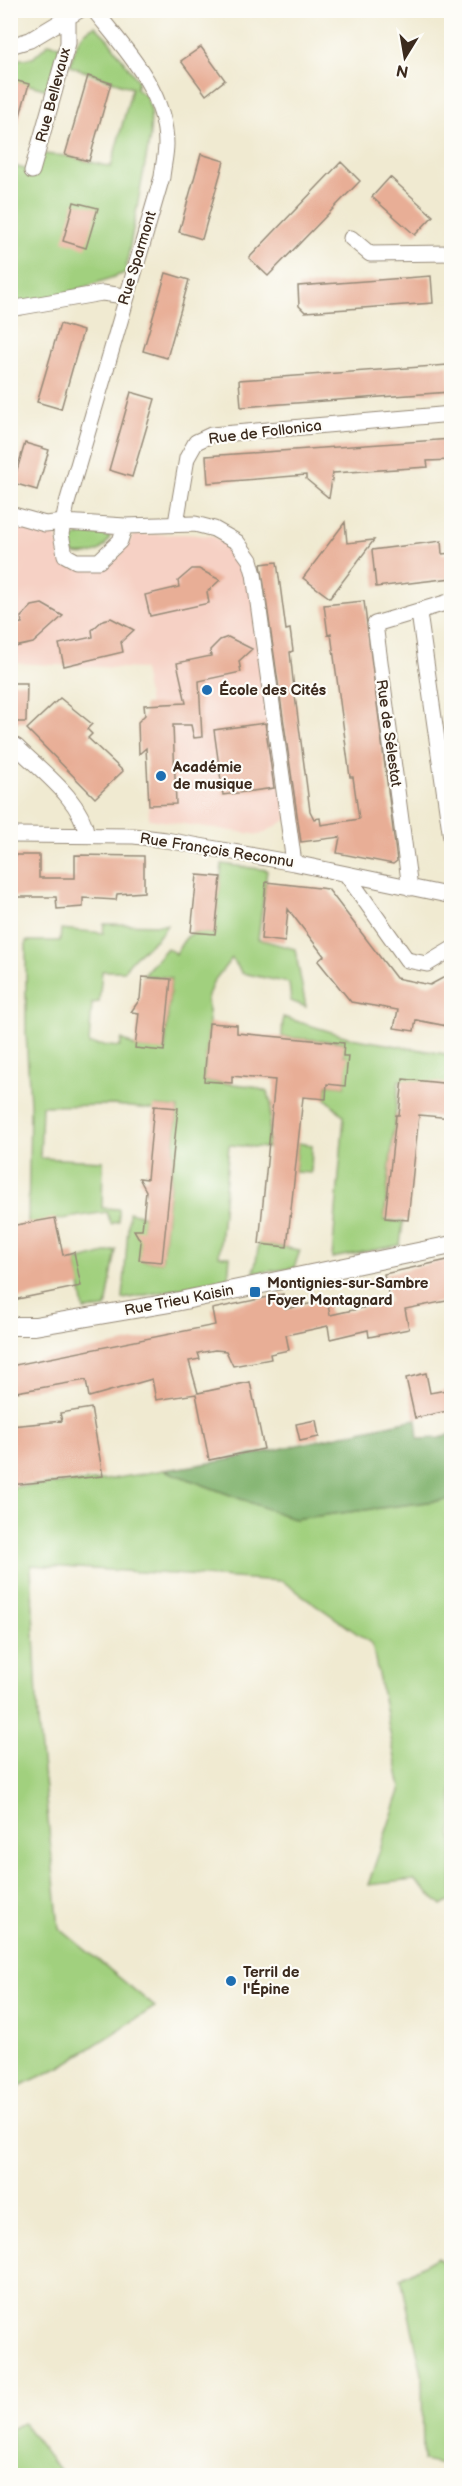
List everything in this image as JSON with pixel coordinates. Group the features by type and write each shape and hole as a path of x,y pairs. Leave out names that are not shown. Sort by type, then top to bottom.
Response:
{"street":[{"name":"Rue Sparmont","path":"94,10 139,66 158,102 166,143 162,177 125,296 64,522 62,534 65,555 76,561 99,561 106,557 120,541 125,526"},
{"name":"Rue Bellevaux","path":"10,46 30,40 74,14"},
{"name":"Rue Bellevaux","path":"32,171 74,14"},
{"path":"351,238 370,254 452,253"},
{"path":"10,309 102,293 125,296"},
{"name":"Rue de Follonica","path":"176,523 187,458 196,442 211,435 452,414"},
{"path":"10,514 45,524 64,522 125,526 176,523 214,529 237,542 250,560 294,863"},
{"name":"Rue de Sélestat","path":"410,888 375,624 419,613 452,601"},
{"path":"419,613 452,845"},
{"path":"10,744 17,747 72,802 84,820 87,835"},
{"name":"Rue François Reconnu","path":"10,835 134,836 294,863 452,896"},
{"path":"346,874 407,960 427,964 452,950"},
{"name":"Rue Trieu Kaisin","path":"10,1326 35,1326 159,1305 452,1245"}],"shaded area":[{"name":"École des Cités","path":"11,519 55,532 62,560 92,570 118,558 134,535 212,536 247,556 288,819 260,835 149,819 145,733 150,710 143,669 11,663"}],"green space":[{"path":"95,26 108,39 138,81 136,89 146,96 151,110 150,137 125,273 34,305 11,306 10,165 32,171 43,154 67,156 111,167 132,88 70,66 80,37"},
{"path":"49,43 62,47 48,90 11,80 11,60 33,58"},
{"path":"85,532 110,536 101,550 75,554 69,548 73,538"},
{"path":"222,864 267,870 258,939 295,949 306,1007 291,1001 289,983 242,973 232,958 213,982 207,998 209,1022 204,1081 252,1086 267,1092 271,1103 267,1148 229,1145 219,1256 230,1256 228,1280 123,1299 129,1212 144,1216 140,1260 162,1262 178,1108 156,1106 156,1110 115,1105 42,1106 40,1158 103,1161 102,1208 119,1209 119,1221 111,1224 107,1212 28,1224 30,1104 26,1033 26,941 60,941 61,929 103,933 104,924 167,925 157,938 134,957 124,971 102,971 99,1002 92,1003 89,1044 120,1047 122,1039 137,1048 165,1050 171,978 143,975 167,948 176,954 183,941 191,934 215,934"},
{"path":"283,1017 351,1038 451,1055 451,1086 399,1080 384,1220 403,1222 400,1245 332,1258 344,1116 326,1099 327,1084 345,1086 347,1056 343,1056 343,1042 282,1037"},
{"path":"298,1143 312,1145 311,1173 295,1172"},
{"path":"259,1243 300,1250 294,1268 254,1273"},
{"path":"116,1250 106,1308 84,1310 76,1261"},
{"path":"416,1419 418,1439 440,1438 451,1434 451,1499 294,1519 164,1470 259,1454"},
{"path":"164,1470 294,1519 451,1499 452,1900 442,1906 414,1880 368,1885 401,1788 372,1644 282,1581 31,1565 38,1721 59,1928 155,2007 60,2067 11,2090 11,1487 106,1480"},
{"path":"438,2257 451,2273 451,2467 423,2461 422,2374 401,2278"},
{"path":"23,2423 63,2475 11,2475 11,2429"}],"building":[{"path":"201,47 225,80 206,95 181,61"},
{"path":"88,76 111,83 89,161 65,155"},
{"path":"10,79 29,84 15,133 10,132"},
{"path":"201,154 224,161 202,239 179,232"},
{"path":"341,162 360,181 268,276 249,258"},
{"path":"390,177 433,216 415,235 372,197"},
{"path":"74,202 98,208 86,248 63,241"},
{"path":"166,273 189,280 167,358 143,351"},
{"path":"431,276 433,303 305,312 299,306 298,286"},
{"path":"60,324 83,331 61,409 37,402"},
{"path":"448,365 450,392 241,407 239,380"},
{"path":"131,392 155,399 132,477 109,470"},
{"path":"452,439 452,460 427,461 428,467 333,473 329,498 306,479 306,475 208,483 206,456"},
{"path":"25,443 49,450 37,490 13,483"},
{"path":"345,522 347,543 374,540 330,598 303,578"},
{"path":"441,541 442,554 452,553 452,578 376,587 372,550"},
{"path":"277,562 286,630 290,629 293,651 290,652 310,811 314,819 320,818 321,825 359,819 353,777 350,777 331,634 328,635 324,605 364,601 397,861 393,864 337,853 340,837 301,842 261,564"},
{"path":"192,569 199,569 220,580 207,592 209,603 150,616 145,595 179,587 178,581"},
{"path":"42,604 63,616 33,643 10,648 10,625 22,623 21,617 32,606"},
{"path":"111,618 134,630 121,642 123,652 64,666 59,644 93,637 92,630 103,620"},
{"path":"228,637 252,649 239,661 241,672 199,681 202,737 194,738 191,725 173,725 176,804 149,805 146,748 139,754 138,722 145,715 144,705 186,703 177,663 211,656 210,650 220,640"},
{"path":"10,683 27,683 26,722 10,722"},
{"path":"60,698 92,724 87,729 92,734 88,738 123,771 95,798 27,729"},
{"path":"265,723 274,788 223,795 214,730"},
{"path":"10,855 39,855 39,878 75,878 75,855 144,856 144,892 117,894 116,900 83,898 83,907 57,909 56,897 10,897"},
{"path":"197,875 221,877 215,934 191,932"},
{"path":"266,882 328,889 396,978 430,985 452,973 452,1027 416,1020 414,1031 394,1028 398,1010 351,1002 318,961 324,956 288,909 285,942 261,939"},
{"path":"142,977 171,979 164,1051 135,1048 139,1013 131,1012 140,999"},
{"path":"209,1023 237,1025 237,1033 344,1043 343,1056 348,1056 345,1086 327,1084 326,1099 303,1097 287,1247 259,1244 275,1080 232,1076 232,1083 204,1081"},
{"path":"403,1079 452,1084 452,1118 419,1115 408,1220 385,1218 396,1115 399,1115"},
{"path":"154,1106 178,1108 162,1262 139,1260 141,1242 134,1230 142,1230 146,1191 139,1178 147,1179"},
{"path":"55,1218 63,1255 74,1252 81,1286 13,1300 10,1226"},
{"path":"452,1259 452,1300 405,1309 409,1329 369,1337 368,1330 330,1339 328,1326 286,1335 289,1350 270,1354 271,1359 233,1366 226,1351 215,1350 198,1353 200,1359 189,1361 198,1393 250,1382 264,1449 209,1460 196,1394 156,1400 152,1379 89,1397 86,1380 10,1393 10,1366 215,1325 212,1309 283,1294 286,1309 327,1300 330,1315 390,1302 384,1274"},
{"path":"426,1373 430,1393 452,1389 452,1410 415,1418 406,1378"},
{"path":"91,1408 103,1476 10,1485 11,1426 62,1421 60,1413"},
{"path":"316,1420 319,1437 300,1441 296,1424"}],"place":[{"name":"École des Cités","path":"207,690"},
{"name":"Académie de musique","path":"161,776"},
{"name":"Montignies-sur-Sambre Foyer Montagnard","path":"255,1292"},
{"name":"Terril de l'Épine","path":"231,1981"}]}
